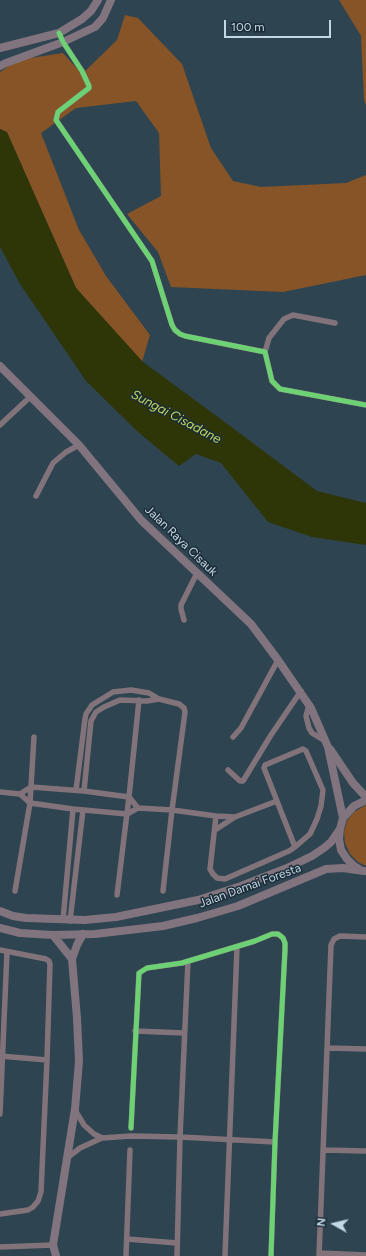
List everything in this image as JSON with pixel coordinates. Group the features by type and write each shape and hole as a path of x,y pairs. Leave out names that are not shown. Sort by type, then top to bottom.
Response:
{"main road":[{"path":"0,48 59,33 91,11 98,0"},
{"path":"0,66 63,42 95,27 103,18 111,0"},
{"name":"Jalan Raya Cisauk","path":"0,366 79,445 141,520 251,624 301,691 310,705 327,744 353,783 366,797"},
{"name":"Jalan Raya Cisauk","path":"327,744 343,818"},
{"path":"365,871 354,866 347,859 341,850 339,839 343,818 354,806 366,800"},
{"name":"Jalan Damai Foresta","path":"0,911 26,918 66,920 116,918 198,900 248,884 312,856 331,842 340,828"},
{"name":"Jalan Damai Foresta","path":"0,928 20,933 53,936 119,932 163,926 238,906 326,870 343,868 365,871"},
{"path":"116,918 119,932"},
{"path":"56,1256 52,1245 75,1109 79,1060 72,959 83,934"},
{"path":"53,936 72,959"}],"street":[{"path":"59,33 63,42 82,71 89,88 58,112 56,120 152,262 175,330 185,336 265,352"},
{"path":"335,323 292,315 284,319 269,338 265,352 272,381 280,389 366,405"},
{"path":"0,425 30,397"},
{"path":"36,496 53,463 66,452 79,445"},
{"path":"184,620 181,605 197,573"},
{"path":"233,737 241,728 278,660"},
{"path":"76,790 85,719 86,714 92,705 108,694 117,691 139,690 159,699 179,704 184,708 185,712 163,891"},
{"path":"228,770 240,781 243,781 271,735 301,691"},
{"path":"84,791 92,721 96,712 115,702 125,699 159,699"},
{"path":"117,895 130,797 139,700"},
{"path":"85,719 92,721"},
{"path":"14,891 30,803 34,737"},
{"path":"216,816 210,869 217,878 225,879 295,847 310,834 321,806 323,790 306,751 303,749 265,765 264,768 295,847"},
{"path":"0,792 20,794 32,787 76,790 130,797 138,808"},
{"path":"20,794 30,803 73,809 128,814 138,808 235,817"},
{"path":"215,830 235,817 277,801"},
{"path":"66,920 64,898 73,809"},
{"path":"66,920 72,899 83,810"},
{"path":"64,898 72,899"},
{"path":"131,1128 139,973 147,968 188,962 237,947 272,934 278,934 283,938 285,943 271,1256"},
{"path":"366,938 340,936 334,940 331,945 319,1254 366,1255"},
{"path":"225,1256 237,947"},
{"path":"0,950 50,962 48,1060 41,1192 38,1201 28,1210 0,1214"},
{"path":"0,1114 1,1056 7,952"},
{"path":"177,1256 180,1137 188,962"},
{"path":"135,1031 184,1033"},
{"path":"327,1048 366,1049"},
{"path":"1,1056 48,1060"},
{"path":"75,1109 84,1125 94,1134 102,1138"},
{"path":"67,1158 80,1148 102,1138 131,1136 180,1137 275,1142"},
{"path":"126,1256 130,1150"},
{"path":"323,1150 366,1151"},
{"path":"127,1239 177,1243"},
{"path":"0,1247 52,1245"}],"shaded area":[{"path":"339,0 366,0 366,105 364,100 361,36"},
{"path":"125,15 138,18 182,64 211,148 233,181 261,187 346,183 366,175 366,275 283,292 171,287 158,252 127,214 161,196 159,133 136,101 76,108 41,133 79,230 106,276 150,335 142,362 76,288 7,133 0,129 0,72 18,60 63,53 82,74 117,40"},
{"path":"366,805 366,866 358,862 350,854 345,843 344,832 347,821 354,812"}],"water":[{"name":"Sungai Cisadane","path":"0,129 7,132 76,288 143,362 317,491 366,503 366,545 312,537 268,522 221,463 196,454 179,466 138,432 86,381 20,284 0,247"}],"cycle path":[{"path":"59,33 63,42 82,71 89,88 58,112 56,120 152,261 172,325 175,330 185,336 265,352 272,381 280,389 366,405"},
{"path":"131,1128 139,973 147,968 182,963 255,941 272,934 278,934 283,938 285,950 275,1142 271,1256"}]}
